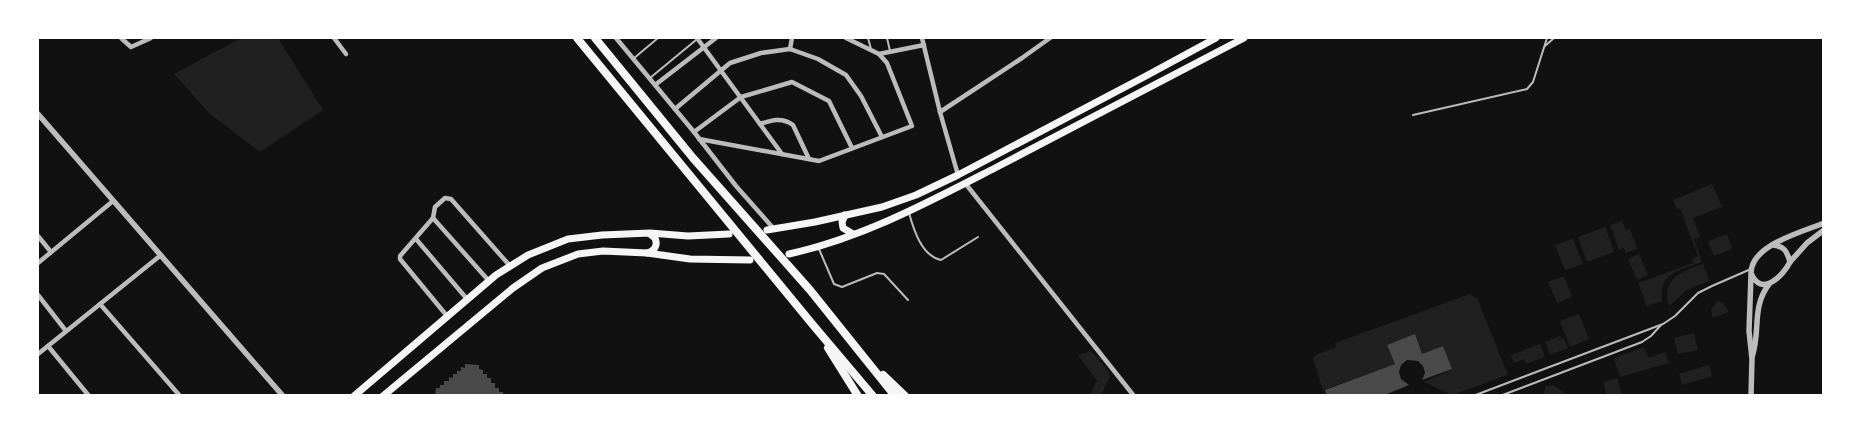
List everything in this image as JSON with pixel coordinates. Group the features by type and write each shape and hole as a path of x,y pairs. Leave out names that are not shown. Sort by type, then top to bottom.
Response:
{"highway":[{"path":"577,38 873,396"},
{"path":"595,38 692,158 810,290 895,396"},
{"path":"813,325 858,396"},
{"path":"865,358 905,396"}],"main road":[{"path":"770,230 882,207 916,195 1144,78 1216,38"},
{"path":"790,254 818,247 887,222 965,184 1244,38"},
{"path":"1144,78 1151,86"},
{"path":"845,215 842,222 843,228 853,234"},
{"path":"647,253 654,250 657,243 650,233"},
{"path":"354,396 489,281 528,255 568,239 602,235 650,233 688,236 729,234"},
{"path":"383,396 513,288 542,268 578,254 603,251 647,253 690,259 750,260"}],"street":[{"path":"122,38 131,47 151,38"},
{"path":"334,38 346,54"},
{"path":"616,38 694,132 770,230"},
{"path":"698,38 782,154"},
{"path":"655,85 716,38"},
{"path":"790,49 792,38"},
{"path":"699,139 819,161 912,126 887,63 880,54 846,38"},
{"path":"922,38 958,175"},
{"path":"940,112 1050,38"},
{"path":"880,54 924,45"},
{"path":"675,109 730,63 762,53 790,49 818,59 846,75 861,96 882,137"},
{"path":"694,132 741,97 792,82 829,101 852,148"},
{"path":"38,114 284,396"},
{"path":"760,124 780,119 793,125 809,159"},
{"path":"965,184 1134,396"},
{"path":"447,316 400,259 400,256 433,218 434,207 446,198 451,199 510,266"},
{"path":"38,264 113,201"},
{"path":"433,218 489,281"},
{"path":"1751,396 1752,359 1749,331 1751,271 1754,261 1759,254 1773,245 1824,223"},
{"path":"1752,359 1755,346 1758,306 1762,294 1769,284 1782,275 1806,243 1824,230"},
{"path":"38,236 52,252"},
{"path":"416,239 467,299"},
{"path":"1773,245 1784,248 1790,262"},
{"path":"38,354 161,255"},
{"path":"1751,271 1755,280 1769,284"},
{"path":"38,295 66,331"},
{"path":"100,304 180,396"},
{"path":"48,346 89,396"}],"lane":[{"path":"633,59 658,38"},
{"path":"650,78 698,38"},
{"path":"868,38 871,49"},
{"path":"886,38 890,52"},
{"path":"1413,115 1527,88 1533,82 1547,38"},
{"path":"1545,46 1554,38"},
{"path":"908,211 924,249 932,258 941,260 978,237"},
{"path":"818,247 834,284 842,287 877,273 884,274 908,300"},
{"path":"1500,396 1642,342 1675,316 1698,293 1751,271"},
{"path":"1473,396 1663,324"}],"shaded area":[{"path":"241,38 278,38 323,110 260,152 210,114 174,74"},
{"path":"1712,184 1722,207 1693,218 1700,237 1694,239 1702,262 1679,270 1667,278 1662,291 1662,301 1647,306 1638,283 1693,263 1692,259 1698,256 1680,208 1677,209 1673,200"},
{"path":"1622,221 1626,230 1630,229 1637,249 1626,253 1624,248 1619,250 1610,225"},
{"path":"1605,227 1614,252 1587,262 1578,237"},
{"path":"1727,234 1732,249 1714,256 1708,241"},
{"path":"1573,239 1583,264 1565,270 1555,245"},
{"path":"1639,254 1648,275 1637,280 1628,259"},
{"path":"1703,264 1709,281 1687,290 1669,306 1667,296 1670,283 1680,273"},
{"path":"1564,276 1572,297 1557,303 1548,282"},
{"path":"1470,294 1477,298 1508,375 1452,395 1424,382 1451,370 1443,346 1422,354 1415,335 1387,345 1395,364 1323,390 1313,359 1316,355 1336,347 1335,343"},
{"path":"1718,300 1724,304 1729,312 1713,318 1711,310"},
{"path":"1579,314 1589,339 1570,347 1560,321"},
{"path":"1694,333 1698,350 1678,354 1674,338"},
{"path":"1560,336 1561,339 1564,338 1568,348 1550,355 1545,342"},
{"path":"1540,344 1545,357 1526,364 1524,359 1514,363 1511,355"},
{"path":"1644,347 1648,358 1665,352 1669,363 1620,377 1614,358"},
{"path":"1091,351 1109,372 1110,377 1101,395 1090,395 1097,381 1078,355"},
{"path":"1709,365 1712,376 1682,385 1679,374"},
{"path":"1617,378 1622,395 1607,395 1603,382"},
{"path":"1553,385 1565,393 1564,395 1543,395 1546,386"}],"building":[{"path":"1415,334 1422,354 1443,346 1452,369 1422,380 1425,373 1423,366 1418,361 1407,360 1401,365 1399,372 1401,379 1409,385 1382,396 1327,396 1325,390 1395,364 1387,345"},
{"path":"465,364 479,365 479,369 483,370 483,374 487,374 487,378 491,378 491,383 495,383 495,388 499,388 499,392 503,392 503,396 435,396 436,388 444,385 444,381 449,381 449,377 453,378 453,374 461,371 461,367 465,368"}]}
